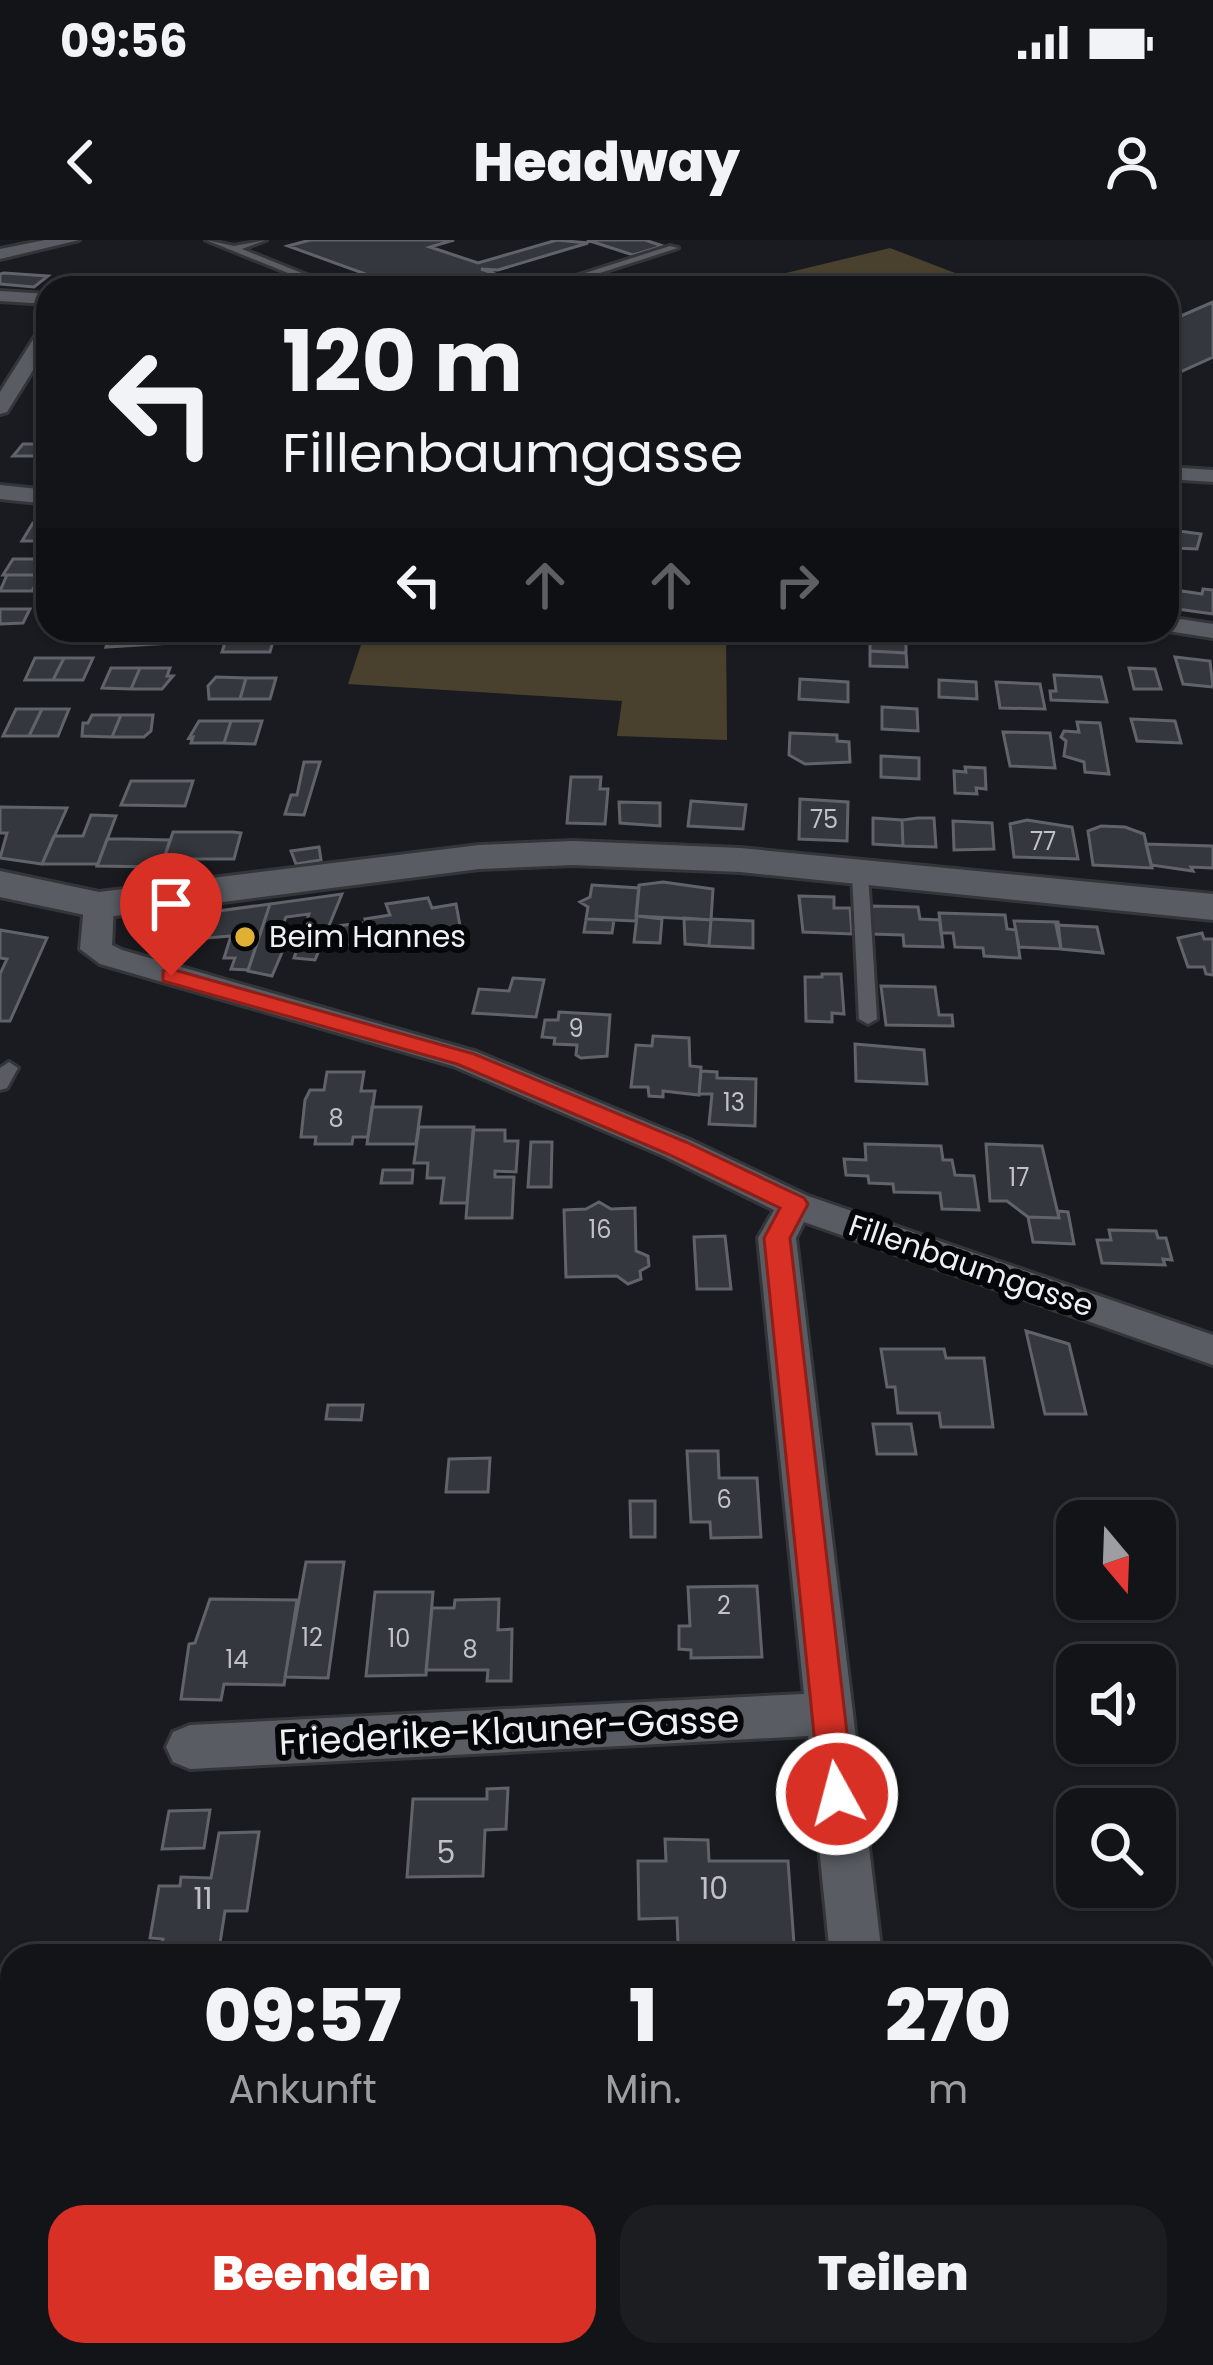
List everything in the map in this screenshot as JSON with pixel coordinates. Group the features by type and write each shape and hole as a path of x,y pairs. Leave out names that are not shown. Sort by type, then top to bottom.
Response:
{"main road":[{"path":"0,884 53,899 99,905 524,854 684,857 1213,907"}],"street":[{"path":"0,254 18,244 71,240"},
{"path":"0,296 36,298"},
{"path":"0,408 36,350"},
{"path":"1179,474 1213,476"},
{"path":"0,492 36,496"},
{"path":"1179,626 1213,631"},
{"name":"Fillenbaumgasse","path":"99,905 96,949 111,957 465,1059 677,1148 795,1204 1213,1350"},
{"path":"795,1204 777,1238 855,1944"},
{"name":"Friederike-Klauner-Gasse","path":"190,1747 827,1714"}],"lane":[{"path":"212,240 303,276"},
{"path":"232,249 262,240"},
{"path":"582,276 673,248"},
{"path":"860,873 868,1019"}],"shaded area":[{"path":"890,248 963,276 774,276"},
{"path":"362,642 726,642 727,740 617,736 622,701 348,684"}],"building":[{"path":"310,240 454,240 430,247 478,263 557,240 588,243 498,270 481,269 501,276 371,276 288,246"},
{"path":"587,240 645,240 663,246 633,255"},
{"path":"4,273 48,276 36,276 34,287 0,284"},
{"path":"1213,302 1213,357 1179,373 1179,317"},
{"path":"23,444 36,444 36,456 13,456"},
{"path":"33,523 36,541 22,541"},
{"path":"1179,531 1201,534 1197,549 1179,548"},
{"path":"13,559 36,559 36,575 3,575"},
{"path":"7,575 36,575 32,591 0,591"},
{"path":"1203,589 1213,590 1213,614 1179,609 1179,591 1202,594"},
{"path":"0,609 30,609 23,623 0,624"},
{"path":"108,642 171,642 171,643 106,647"},
{"path":"225,642 273,642 270,652 222,652"},
{"path":"870,642 906,642 906,653 870,651"},
{"path":"870,651 906,653 907,667 870,666"},
{"path":"1175,657 1210,661 1213,687 1183,684"},
{"path":"35,658 64,658 53,680 25,680"},
{"path":"64,658 93,658 83,680 53,680"},
{"path":"111,668 140,668 131,689 102,688"},
{"path":"140,668 170,668 167,676 173,676 162,689 131,689"},
{"path":"1129,668 1155,669 1161,689 1134,689"},
{"path":"1054,675 1101,677 1107,702 1051,700 1050,691 1056,691"},
{"path":"216,677 246,678 240,699 209,699 208,686"},
{"path":"246,678 276,678 270,699 240,699"},
{"path":"800,679 848,682 848,702 799,699"},
{"path":"939,680 976,682 977,699 939,697"},
{"path":"996,682 1040,684 1045,709 1000,708"},
{"path":"882,707 917,709 918,731 882,729"},
{"path":"16,709 42,709 29,736 3,736"},
{"path":"42,709 69,709 58,736 29,736"},
{"path":"92,715 121,715 112,737 82,736 83,723"},
{"path":"121,715 153,715 151,731 144,737 112,737"},
{"path":"1131,719 1175,721 1181,743 1137,741"},
{"path":"199,721 231,721 224,743 191,743"},
{"path":"231,721 262,721 255,744 224,743"},
{"path":"1077,722 1100,723 1109,774 1085,772 1084,762 1064,756 1066,741 1061,737 1064,731 1079,732"},
{"path":"1003,732 1050,733 1055,768 1010,766"},
{"path":"790,733 837,735 837,741 849,742 850,762 805,764 789,755"},
{"path":"881,756 919,758 919,779 881,777"},
{"path":"304,762 320,762 304,815 285,814 291,795 297,795"},
{"path":"965,767 985,768 986,789 976,788 977,794 955,793 954,771 966,772"},
{"path":"571,777 601,777 600,789 608,789 605,824 567,823"},
{"path":"131,781 193,781 185,806 121,805"},
{"path":"800,799 848,802 847,841 799,839"},
{"path":"691,801 746,805 743,829 688,826"},
{"path":"619,802 660,803 660,826 620,823"},
{"path":"0,807 67,808 42,864 0,858 7,833 0,833"},
{"path":"91,815 116,816 98,864 42,864 54,836 83,836"},
{"path":"873,818 902,820 903,846 873,844"},
{"path":"934,818 936,847 903,846 902,820"},
{"path":"1027,820 1072,827 1078,859 1014,857 1010,824"},
{"path":"953,821 992,823 994,849 954,850"},
{"path":"1101,826 1144,834 1152,868 1093,865 1088,831"},
{"path":"173,832 241,833 234,859 164,859"},
{"path":"107,839 170,840 161,867 97,866"},
{"path":"1146,844 1213,846 1213,868 1191,867 1193,871 1151,865"},
{"path":"319,847 321,860 296,864 291,851"},
{"path":"663,882 713,889 711,920 636,916 639,885"},
{"path":"592,885 639,888 636,921 586,919 588,907 580,902 590,897"},
{"path":"342,894 315,960 294,958 309,914 286,917 276,942 286,943 272,976 248,971 270,904"},
{"path":"799,896 834,897 834,908 850,908 852,934 803,932"},
{"path":"428,898 432,908 456,904 461,931 375,944 365,919 390,915 386,904"},
{"name":"Beim Hannes","path":"270,904 248,970 231,969 235,958 224,958 231,936 207,938 206,929 167,930 165,924 174,922 173,917"},
{"path":"869,906 918,907 920,919 940,920 943,947 904,946 903,935 872,934"},
{"path":"939,913 1005,915 1007,929 1016,930 1020,958 984,956 983,948 955,947 953,933 941,933"},
{"path":"637,916 662,919 660,943 634,942"},
{"path":"684,918 711,920 709,946 685,944"},
{"path":"586,919 614,920 612,933 584,932"},
{"path":"711,919 753,921 753,948 709,946"},
{"path":"1014,921 1058,922 1061,949 1019,947"},
{"path":"364,923 367,943 338,946 335,926"},
{"path":"1056,925 1097,927 1103,953 1061,949"},
{"path":"0,930 47,938 10,1021 0,1021 0,974 7,959 0,958"},
{"path":"1202,933 1204,939 1213,939 1213,975 1206,974 1204,967 1188,967 1178,938"},
{"path":"841,974 844,1014 832,1013 832,1022 806,1021 805,977"},
{"path":"513,978 544,980 536,1017 473,1013 479,989 509,991"},
{"path":"881,986 935,987 939,1015 952,1015 953,1026 886,1025"},
{"path":"559,1012 610,1015 607,1056 581,1058 576,1055 577,1045 554,1044 555,1038 542,1037 545,1020 558,1020"},
{"path":"653,1036 689,1038 690,1066 701,1067 699,1095 663,1091 663,1097 649,1096 648,1087 631,1087 636,1045 652,1046"},
{"path":"855,1044 924,1050 927,1084 856,1081"},
{"path":"701,1071 717,1072 717,1078 756,1079 755,1126 709,1124 712,1094 699,1094"},
{"path":"327,1072 364,1072 361,1091 375,1091 368,1137 353,1137 352,1144 315,1144 316,1137 301,1137 305,1100 310,1090 324,1090"},
{"path":"372,1107 421,1107 416,1144 367,1144"},
{"path":"419,1127 474,1127 467,1203 441,1203 444,1178 427,1178 428,1163 414,1163"},
{"path":"473,1130 505,1130 505,1141 518,1141 516,1172 495,1171 495,1177 514,1177 512,1218 466,1218"},
{"path":"531,1142 552,1142 551,1187 528,1187"},
{"path":"865,1144 941,1146 943,1160 952,1160 955,1175 974,1176 979,1210 942,1209 940,1193 894,1192 893,1184 846,1175 844,1159 866,1160"},
{"path":"986,1144 1042,1146 1059,1218 1028,1217 1007,1201 990,1201"},
{"path":"383,1170 413,1170 412,1183 381,1183"},
{"path":"599,1202 611,1209 635,1208 636,1251 648,1256 649,1266 640,1271 641,1279 628,1284 617,1276 566,1277 564,1210 586,1209"},
{"path":"1058,1211 1068,1212 1074,1244 1033,1242 1028,1217 1059,1218"},
{"path":"1109,1230 1156,1231 1158,1238 1166,1238 1172,1260 1163,1259 1165,1265 1102,1263 1097,1240 1111,1240"},
{"path":"725,1236 731,1289 697,1289 694,1237"},
{"path":"1026,1331 1069,1344 1086,1414 1045,1414"},
{"path":"881,1349 944,1349 946,1358 984,1358 993,1427 941,1427 939,1413 898,1413 895,1387 887,1387"},
{"path":"328,1405 363,1405 361,1420 326,1419"},
{"path":"873,1424 911,1424 916,1454 877,1454"},
{"path":"687,1451 718,1451 719,1478 757,1478 761,1537 711,1538 710,1522 691,1522"},
{"path":"490,1458 488,1492 446,1492 449,1459"},
{"path":"630,1501 655,1501 655,1537 631,1537"},
{"path":"306,1562 344,1562 328,1678 285,1677"},
{"path":"757,1586 762,1657 691,1658 691,1650 679,1649 679,1626 690,1626 688,1587"},
{"path":"375,1592 433,1592 426,1675 366,1676"},
{"path":"210,1599 297,1600 284,1685 224,1684 221,1700 181,1699 189,1644 195,1643"},
{"path":"499,1599 498,1630 512,1629 511,1681 487,1681 488,1670 426,1670 432,1608 454,1608 455,1600"},
{"path":"508,1788 506,1829 485,1830 483,1876 407,1877 413,1799 487,1799 487,1789"},
{"path":"210,1810 204,1848 162,1849 169,1811"},
{"path":"259,1832 247,1911 225,1911 220,1944 162,1944 163,1939 150,1938 159,1886 180,1886 181,1877 211,1878 219,1833"},
{"path":"665,1839 708,1840 709,1861 788,1861 794,1944 678,1943 677,1918 639,1919 638,1861 666,1861"}],"place":[{"name":"Beim Hannes","path":"245,937"}],"route":[{"path":"171,976 465,1059 677,1148 795,1204 777,1238 837,1794"}]}
